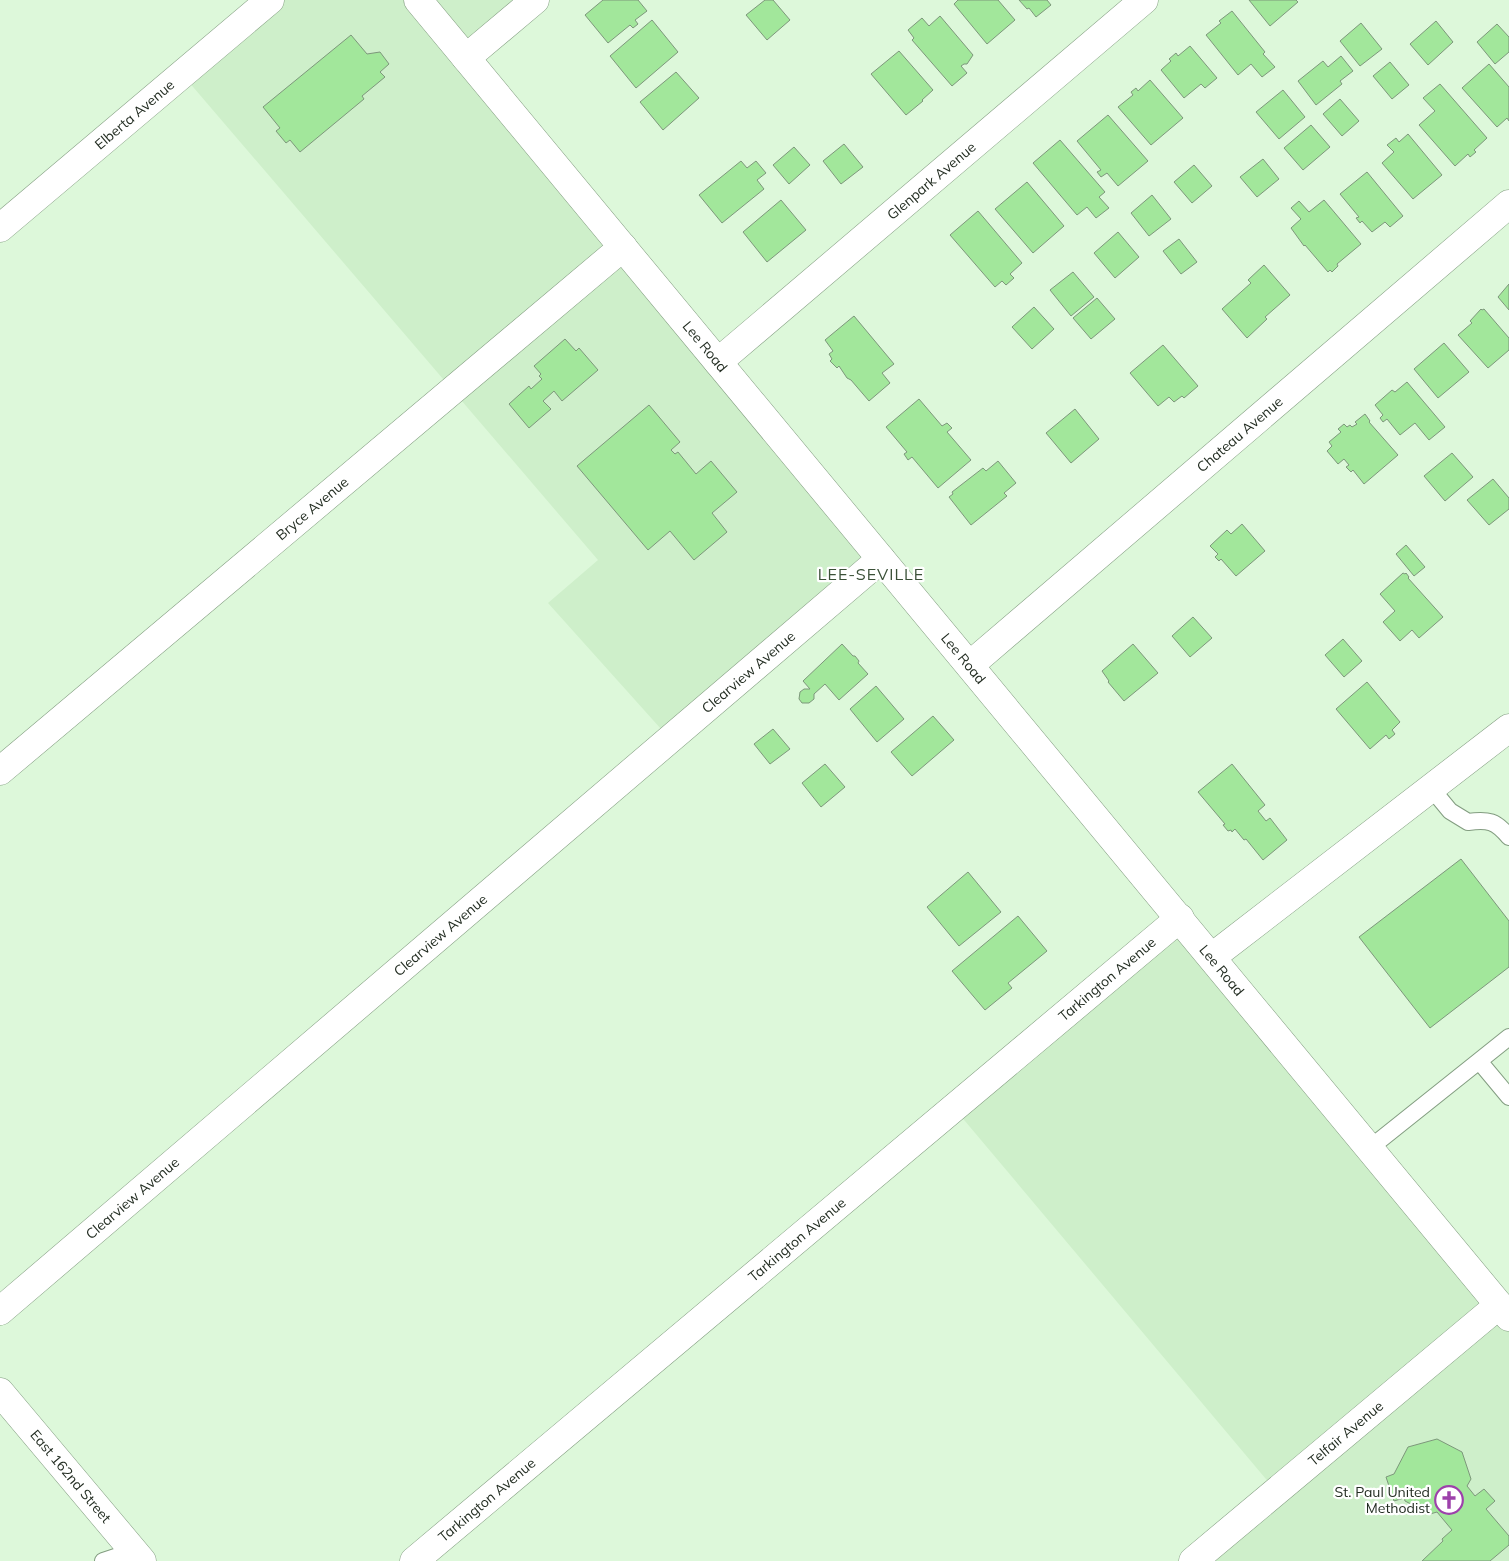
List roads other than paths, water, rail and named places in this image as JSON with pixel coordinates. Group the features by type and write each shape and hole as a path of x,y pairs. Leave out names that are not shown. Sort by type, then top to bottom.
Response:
{"street":[{"name":"Elberta Avenue","path":"0,228 270,0"},
{"name":"Lee Road","path":"418,0 1504,1311"},
{"path":"466,58 535,0"},
{"name":"Glenpark Avenue","path":"718,362 1144,0"},
{"name":"Chateau Avenue","path":"970,665 1509,204"},
{"name":"Bryce Avenue","path":"0,771 623,247"},
{"name":"Clearview Avenue","path":"0,1311 881,558"},
{"path":"1212,957 1509,728"},
{"name":"Tarkington Avenue","path":"414,1561 1180,918"},
{"name":"Telfair Avenue","path":"1192,1561 1504,1311"},
{"name":"East 162nd Street","path":"0,1392 137,1556"}],"lane":[{"path":"1431,788 1450,811 1468,822 1484,820 1500,825 1509,837"},
{"path":"1370,1148 1509,1037"},
{"path":"1479,1061 1509,1097"},
{"path":"103,1561 137,1556"}],"place":[{"name":"St. Paul United Methodist","path":"1449,1500"}],"district":[{"name":"LEE-SEVILLE","path":"871,574"}]}
